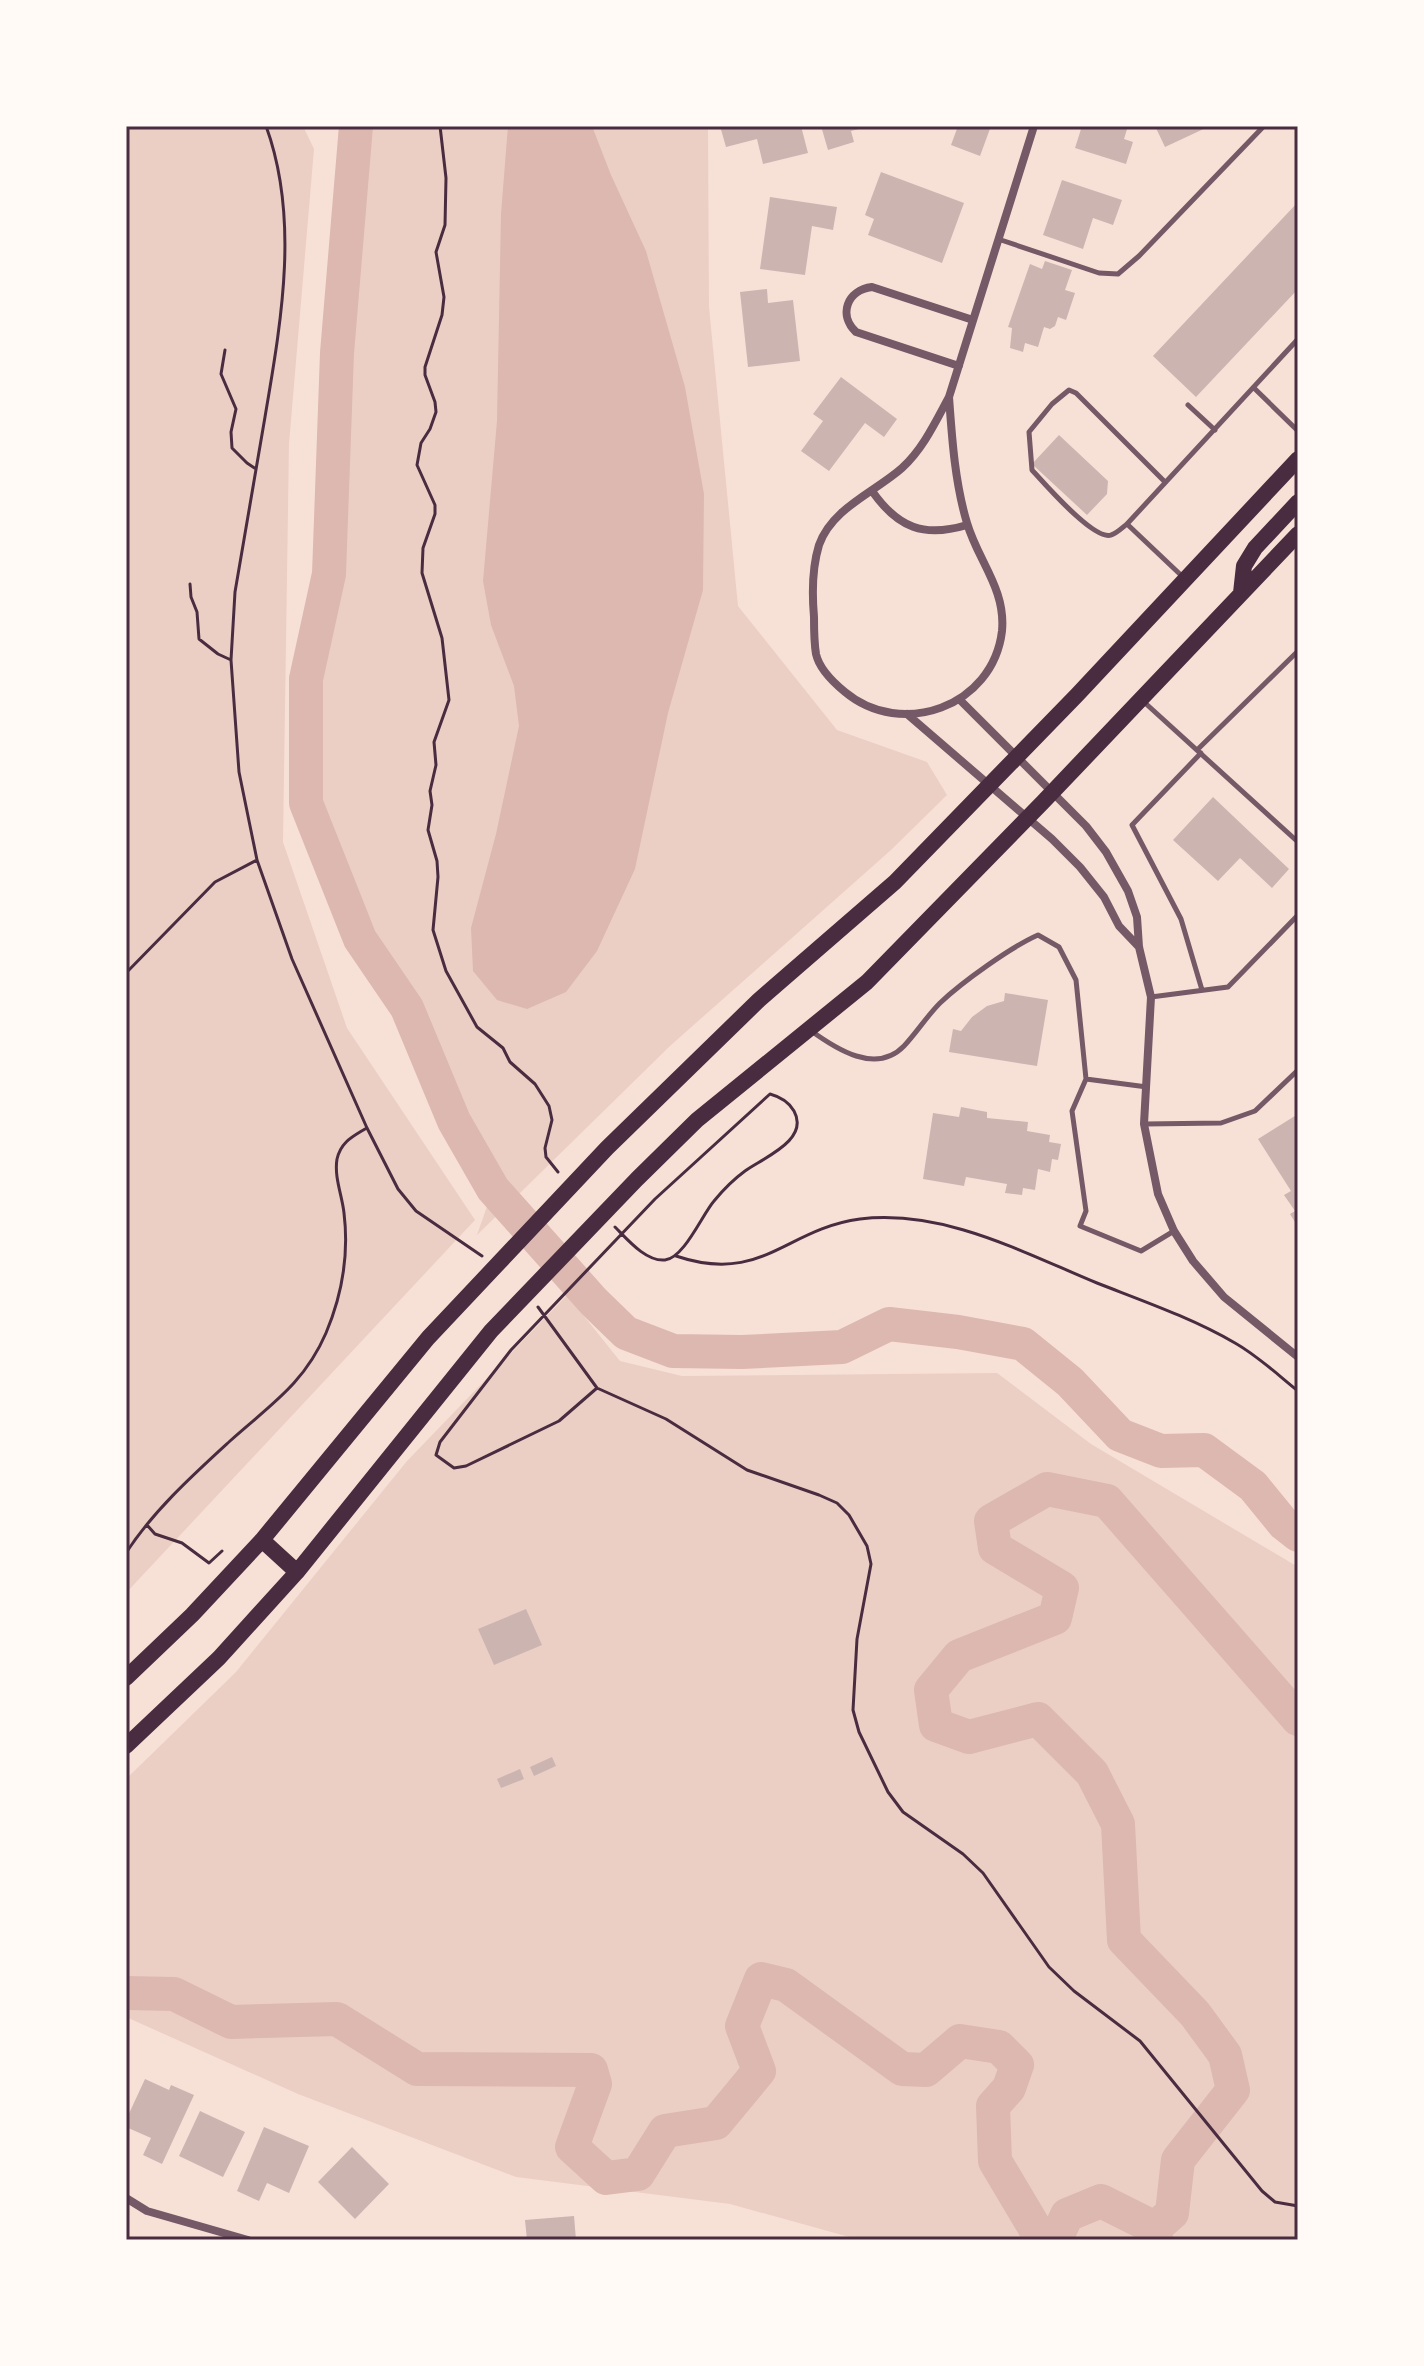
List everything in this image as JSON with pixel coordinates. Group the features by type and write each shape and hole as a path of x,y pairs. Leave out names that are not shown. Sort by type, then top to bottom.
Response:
{"main road":[{"path":"126,1678 192,1615 262,1540 460,1302 607,1148 759,1000 895,882 1298,459"},
{"path":"1241,593 1244,566 1255,548 1298,502"},
{"path":"126,1746 219,1658 297,1572 491,1331 637,1179 697,1120 867,982 1298,534"},
{"path":"262,1540 297,1572"}],"street":[{"path":"949,397 954,456 967,525 1001,601 1002,632 993,662 974,687 959,699 949,706 919,715 887,714 858,703 833,683 816,656 812,598 820,543 852,503 905,466 931,430 949,397 1034,126"},
{"path":"959,366 856,332 847,320 847,304 857,291 872,287 973,320"},
{"path":"872,491 885,510 902,523 924,531 946,531 967,525"},
{"path":"959,699 1086,826 1106,852 1128,891 1137,917 1139,947 1151,997 1144,1124 1158,1194 1174,1231 1193,1261 1224,1297 1298,1357"},
{"path":"907,714 1080,867 1104,897 1119,926 1139,947"},
{"path":"126,2198 147,2211 248,2240"}],"lane":[{"path":"998,239 1099,273 1118,274 1264,126"},
{"path":"1165,482 1076,393 1069,390 1052,404 1029,432 1032,470 1100,535 1112,535 1127,524 1298,339"},
{"path":"1254,388 1298,431"},
{"path":"1188,405 1215,430"},
{"path":"1127,524 1185,579"},
{"path":"1202,990 1181,919 1132,825 1298,651"},
{"path":"1141,699 1298,842"},
{"path":"1151,997 1228,987 1298,915"},
{"path":"809,1029 830,1045 863,1059 893,1055 943,1000 1020,943 1038,935 1059,947 1076,980 1086,1079 1072,1111 1086,1211 1080,1226 1141,1251 1174,1231"},
{"path":"1144,1124 1221,1123 1255,1111 1298,1070"},
{"path":"1086,1079 1147,1087"}],"path":[{"path":"440,126 446,178 445,225 436,252 444,297 442,315 425,367 436,412 417,454 421,477 435,505 435,514 423,548 422,573 442,638 449,680 449,700 434,742 436,765 430,791 432,805 428,830 438,877 433,930 446,971 477,1027 503,1048 510,1062 535,1084 549,1106 552,1120 545,1148 546,1157 562,1176"},
{"path":"225,350 221,374 236,409 231,432 232,448 256,469"},
{"path":"190,584 199,639 231,660"},
{"path":"126,973 215,882 257,860"},
{"path":"597,1388 559,1421 466,1466 454,1468 436,1455 440,1442 511,1350 655,1199 770,1094 786,1101 794,1110 798,1121 791,1138 733,1181 700,1219 676,1256 668,1260 655,1259 634,1245 613,1225"},
{"path":"126,1553 147,1525 231,1440 274,1406 307,1368 322,1344 342,1285 346,1247 337,1159 347,1139 367,1128"},
{"path":"676,1256 693,1262 748,1263 848,1221 883,1218 936,1222 989,1239 1203,1327 1245,1349 1298,1391"},
{"path":"147,1525 155,1534 182,1543 209,1563 222,1551"},
{"path":"1198,2112 1262,2191 1275,2202 1298,2206"}],"shaded area":[{"path":"126,126 303,126 314,149 289,444 283,842 347,1028 475,1220 126,1593"},
{"path":"356,126 708,126 709,307 738,606 837,730 927,762 947,795 891,850 670,1046 477,1235 493,1189 454,1121 407,1008 360,939 306,803 306,679 329,574 337,353"},
{"path":"508,126 592,126 646,251 685,387 704,494 703,590 668,713 635,869 597,951 566,992 527,1009 497,1000 473,971 471,928 496,834 519,726 514,686 491,625 483,581 497,421 501,214"},
{"path":"567,1295 620,1361 682,1376 997,1373 1091,1444 1298,1567 1298,2240 860,2240 730,2204 516,2177 298,2094 126,2017 126,1779 236,1672 407,1461"}],"building":[{"path":"720,126 801,126 808,153 763,164 757,139 726,147"},
{"path":"821,126 867,127 851,131 854,142 828,150"},
{"path":"958,126 991,126 980,156 951,145"},
{"path":"1082,126 1128,126 1124,139 1133,142 1126,164 1075,148"},
{"path":"1155,126 1210,126 1165,147"},
{"path":"881,172 964,203 942,263 868,235 874,219 865,215"},
{"path":"1062,180 1122,200 1113,225 1093,218 1083,249 1043,235"},
{"path":"770,197 837,207 833,230 812,226 805,275 760,269"},
{"path":"1298,202 1298,289 1196,397 1153,356"},
{"path":"1045,261 1072,270 1065,290 1075,293 1066,320 1058,317 1055,326 1050,329 1044,327 1038,347 1025,343 1023,352 1010,348 1012,328 1008,327 1030,264 1042,269"},
{"path":"767,289 768,303 793,300 800,361 748,367 740,292"},
{"path":"841,377 897,419 884,437 865,423 829,471 801,451 823,421 813,414"},
{"path":"1059,435 1108,481 1107,494 1087,515 1032,464"},
{"path":"1213,797 1289,869 1272,888 1240,858 1218,881 1173,840"},
{"path":"1005,993 1048,1000 1037,1066 949,1052 953,1029 961,1031 972,1017 987,1006 1004,1001"},
{"path":"961,1107 987,1112 987,1118 1028,1122 1027,1131 1050,1135 1049,1142 1061,1144 1058,1160 1052,1159 1050,1172 1038,1169 1035,1190 1023,1188 1022,1195 1005,1193 1007,1184 966,1177 964,1186 923,1179 933,1113 959,1117"},
{"path":"1298,1114 1298,1227 1290,1214 1295,1211 1284,1195 1291,1191 1258,1139"},
{"path":"526,1609 542,1645 494,1665 478,1629"},
{"path":"552,1757 556,1766 534,1776 530,1767"},
{"path":"520,1769 524,1779 501,1788 497,1779"},
{"path":"145,2079 169,2090 171,2085 194,2095 162,2164 143,2155 151,2138 126,2127 126,2120"},
{"path":"200,2111 245,2132 223,2177 179,2156"},
{"path":"264,2127 309,2146 289,2193 267,2183 259,2201 237,2191"},
{"path":"352,2147 389,2184 355,2219 318,2182"},
{"path":"574,2216 576,2240 527,2240 525,2220"}],"waterway":[{"path":"356,126 337,353 329,574 306,679 306,803 360,939 407,1008 454,1121 493,1189 594,1302 626,1333 673,1351 742,1352 842,1347 889,1324 1023,1344 1070,1382 1120,1435 1161,1451 1204,1450 1253,1486 1284,1524 1298,1535"},
{"path":"126,1993 174,1994 231,2022 337,2019 417,2069 591,2070 595,2084 572,2147 606,2178 638,2174 665,2131 716,2123 759,2071 742,2026 761,1979 786,1985 902,2069 926,2070 960,2041 999,2047 1017,2065 1009,2088 993,2106 995,2161 1036,2230 1056,2239 1067,2215 1101,2201 1155,2228 1172,2213 1178,2160 1233,2090 1225,2055 1195,2014 1124,1940 1118,1824 1092,1773 1038,1719 969,1737 936,1725 931,1690 959,1656 1055,1618 1062,1588 995,1548 991,1521 1047,1489 1107,1501 1298,1719"},
{"path":"1155,2228 1164,2240"}]}
